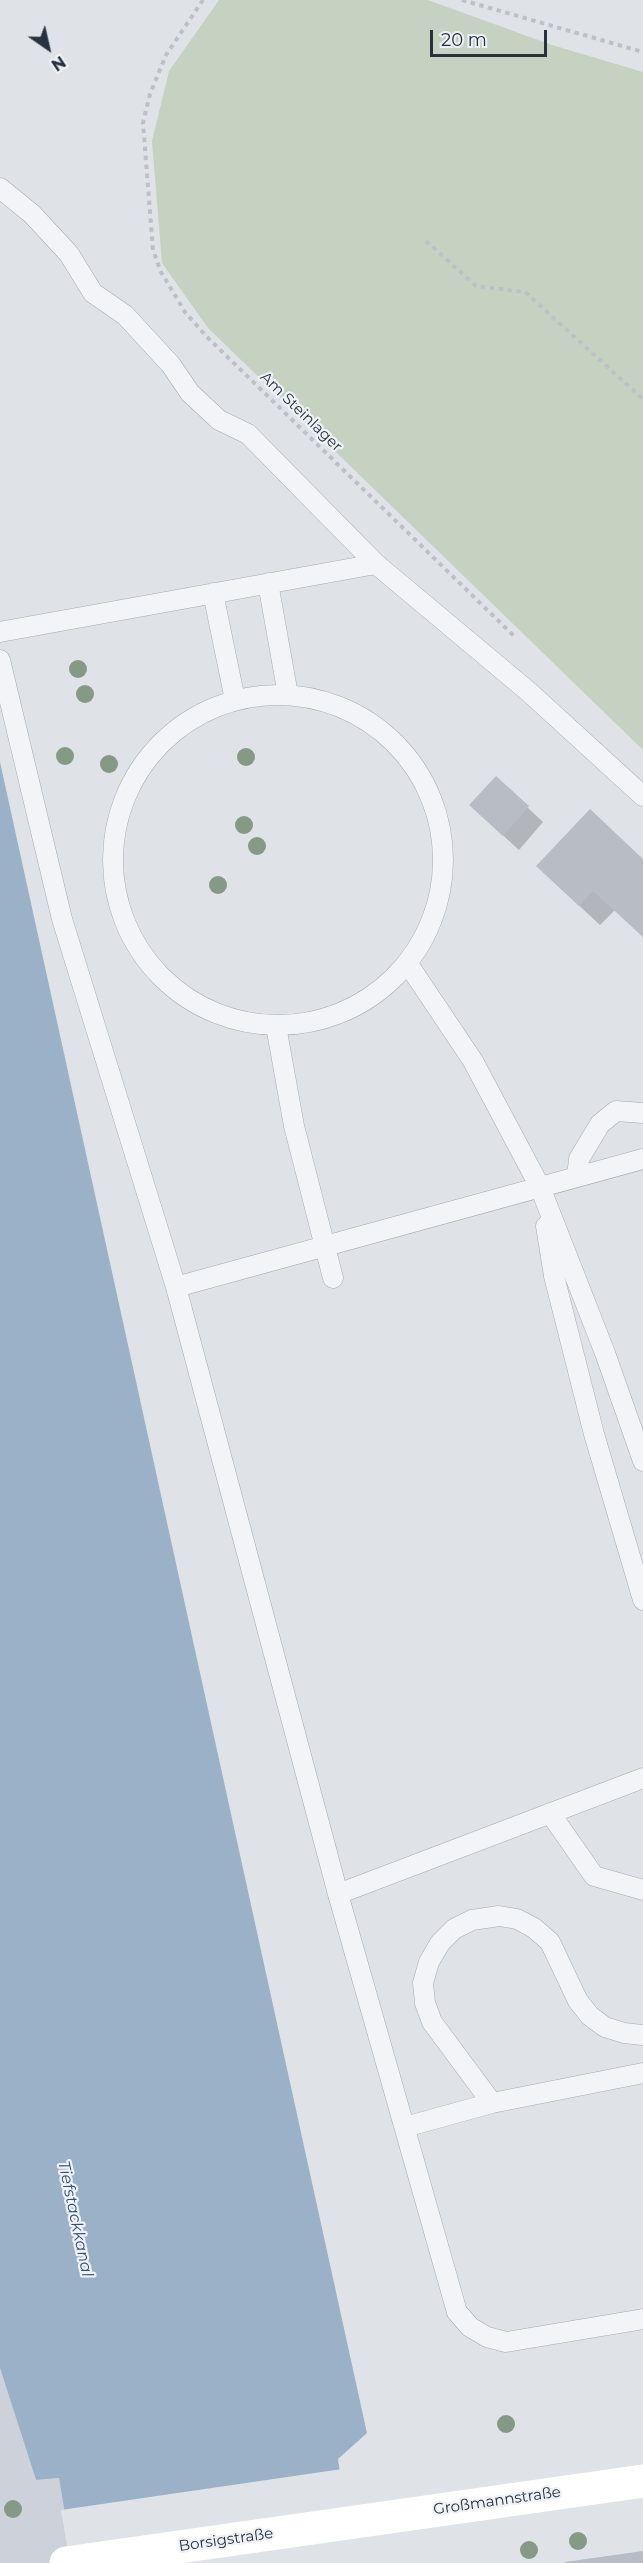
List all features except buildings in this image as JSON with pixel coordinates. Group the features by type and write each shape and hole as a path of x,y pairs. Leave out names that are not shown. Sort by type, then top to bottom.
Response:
{"main road":[{"name":"Großmannstraße","path":"351,2522 643,2481"},
{"name":"Borsigstraße","path":"67,2563 351,2522"}],"lane":[{"path":"0,188 32,214 69,254 93,293 125,315 171,365 190,393 219,420 248,434 376,564 529,692 643,796"},
{"path":"0,632 376,564"},
{"path":"268,583 288,695"},
{"path":"213,593 235,700"},
{"path":"0,660 62,919 176,1287 338,1894 457,2312 470,2327 487,2337 506,2342 643,2319"},
{"path":"261,695 288,695 339,705 383,732 417,770 439,817 444,868 434,919 408,964 381,990 349,1010 314,1022 276,1026 230,1019 187,999 151,968 126,928 113,882 114,834 128,789 155,750 191,719 235,700 261,695"},
{"path":"408,964 473,1060 540,1187 605,1353 643,1461"},
{"path":"276,1026 294,1126 333,1278"},
{"path":"577,1177 579,1159 600,1124 616,1111 643,1113"},
{"path":"176,1287 643,1159"},
{"path":"540,1187 554,1276 594,1434 643,1600"},
{"path":"338,1894 643,1778"},
{"path":"550,1813 594,1876 643,1890"},
{"path":"492,2103 432,2022 425,2003 423,1983 429,1962 440,1942 454,1929 472,1920 499,1916 517,1919 534,1928 550,1942 578,2001 590,2016 624,2033 643,2035"},
{"path":"405,2127 492,2103 643,2073"}],"path":[{"name":"Am Steinlager","path":"203,0 166,55 150,94 143,123 153,250 166,282 185,312 206,336 516,639"},
{"path":"462,0 643,52"},
{"path":"426,241 476,286 525,292 643,399"}],"shaded area":[{"path":"0,2368 36,2480 59,2478 73,2563 0,2563"}],"green space":[{"path":"219,0 428,0 552,45 643,72 643,750 208,328 162,263 152,141 169,71"}],"water":[{"name":"Tiefstackkanal","path":"0,762 367,2433 338,2459 353,2563 73,2563 59,2478 36,2480 0,2368"}],"pier":[{"path":"342,2469 356,2563 70,2563 61,2510"}]}
